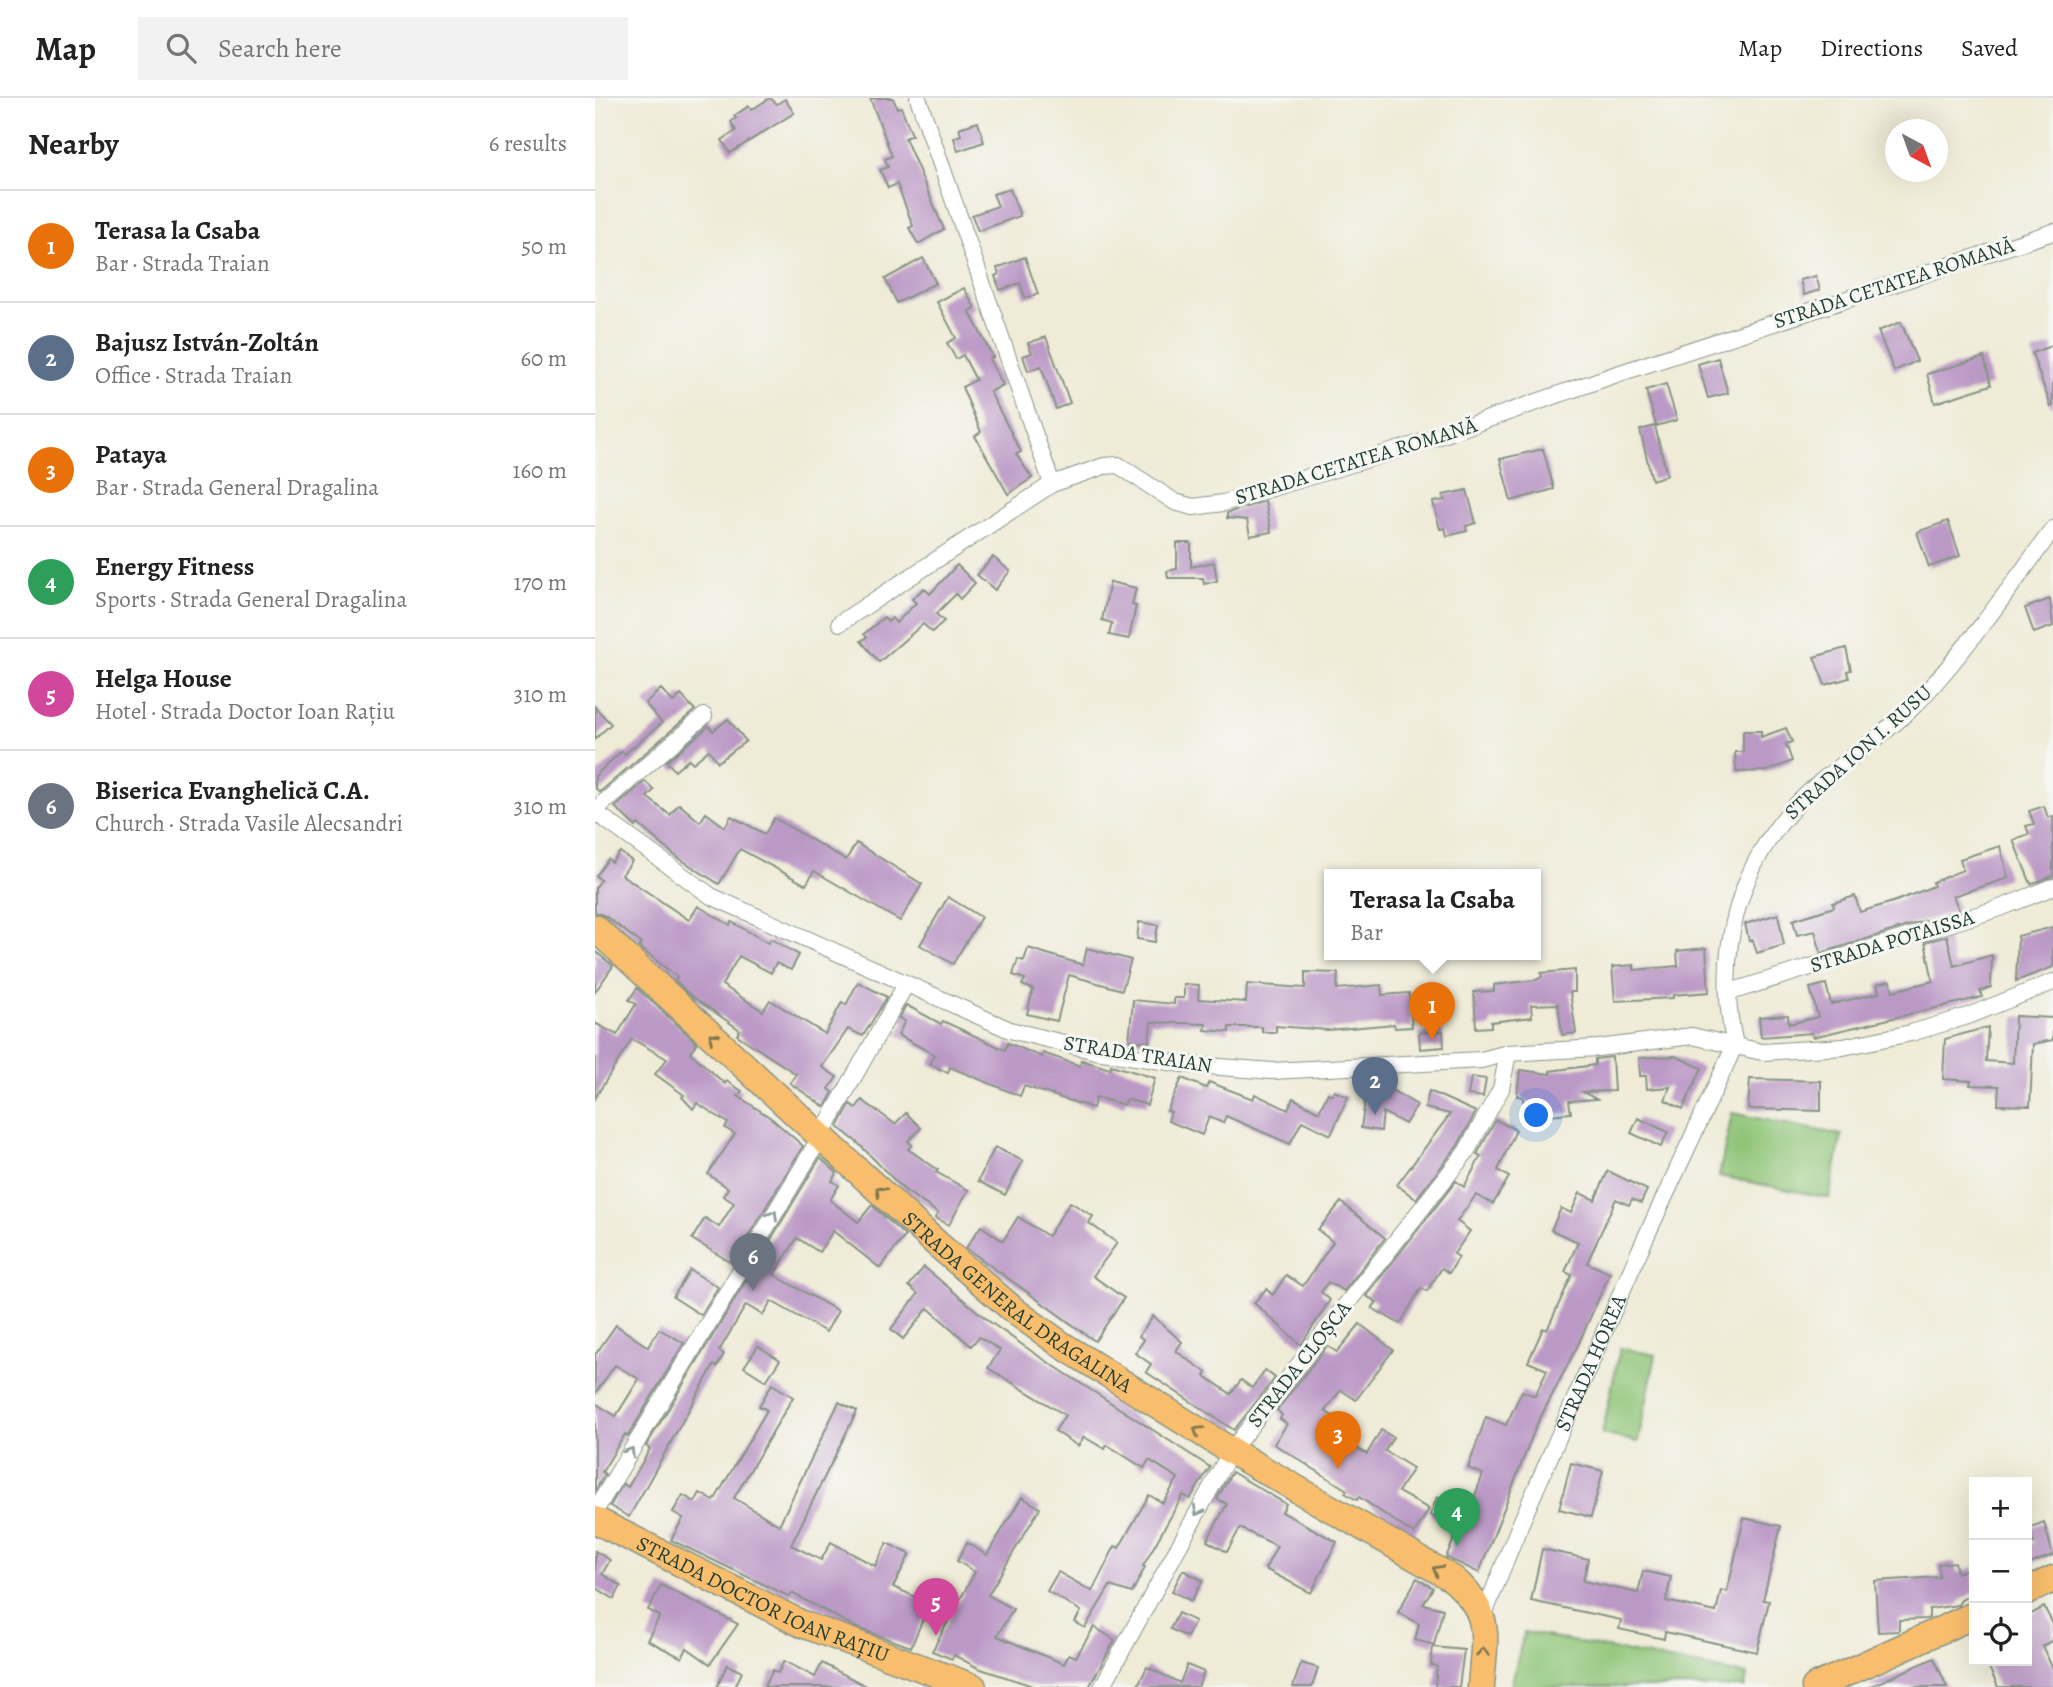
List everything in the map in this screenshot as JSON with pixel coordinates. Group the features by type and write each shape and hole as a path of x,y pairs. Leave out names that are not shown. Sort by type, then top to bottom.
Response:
{"main road":[{"name":"STRADA GENERAL DRAGALINA","path":"595,929 1016,1312 1231,1451 1453,1579 1468,1592 1483,1617"},
{"name":"STRADA DOCTOR IOAN RAȚIU","path":"595,1520 802,1624 927,1680 973,1687"},
{"path":"2032,1589 2053,1579"},
{"name":"STRADA HOREA","path":"1481,1687 1483,1617"},
{"path":"1815,1687 1969,1617"}],"street":[{"path":"918,98 1052,484"},
{"name":"STRADA CETATEA ROMANĂ","path":"840,623 1052,484 1104,466 1118,466 1175,502 1193,507 1223,503 1414,445 1614,375 2053,232"},
{"name":"STRADA ION I. RUSU","path":"1735,1045 1730,992 1731,932 1746,882 1767,837 1806,795 1918,702 1973,638 2053,529"},
{"path":"595,811 704,716"},
{"name":"STRADA TRAIAN","path":"595,811 711,896 1010,1030 1096,1051 1182,1064 1272,1071 1481,1060 1508,1053 1598,1048 1692,1036 1762,1052 1843,1047 1911,1033 1968,1016 2053,982"},
{"name":"STRADA POTAISSA","path":"1730,992 2000,908 2053,887"},
{"path":"595,1511 820,1136 906,985"},
{"name":"STRADA HOREA","path":"1483,1617 1618,1300 1735,1045"},
{"name":"STRADA CLOȘCA","path":"1102,1687 1231,1451 1466,1153 1501,1089 1508,1053"}],"green space":[{"path":"1732,1113 1842,1135 1829,1198 1719,1176"},
{"path":"1620,1348 1656,1355 1638,1442 1602,1434"},
{"path":"1524,1632 1747,1675 1745,1687 1511,1687"}],"building":[{"path":"770,98 777,104 785,99 794,113 730,153 722,140 736,131 731,122 736,118 734,116 749,106 751,110"},
{"path":"870,98 893,98 897,108 901,107 912,135 905,138 944,229 918,244 909,228 913,226 897,184 888,188 880,170 888,167 885,159 892,156"},
{"path":"978,122 984,142 958,151 954,138 961,135 959,128"},
{"path":"1010,189 1020,216 978,231 972,215 998,206 993,194"},
{"path":"1025,257 1038,294 1025,298 1020,283 1000,290 995,276 999,274 997,268"},
{"path":"923,258 936,283 897,303 885,279"},
{"path":"1816,276 1820,290 1804,295 1800,280"},
{"path":"964,288 975,308 969,311 993,357 989,359 1003,385 990,392 1021,452 1016,454 1032,478 1008,494 975,436 981,432 962,387 976,380 963,355 956,359 947,343 956,338 937,302"},
{"path":"1901,322 1917,361 1894,371 1878,331"},
{"path":"1046,337 1070,403 1056,409 1041,366 1028,371 1023,356 1032,353 1028,343"},
{"path":"2053,345 2053,406 2051,407 2032,353"},
{"path":"1984,357 1991,385 1935,403 1927,374"},
{"path":"1718,358 1728,393 1708,398 1698,364"},
{"path":"1666,384 1677,420 1656,426 1646,390"},
{"path":"1655,426 1667,475 1652,480 1640,430"},
{"path":"1543,449 1554,489 1511,501 1500,459"},
{"path":"1467,490 1476,523 1466,526 1467,531 1447,536 1445,528 1440,529 1433,502 1445,500 1443,495"},
{"path":"1265,501 1271,532 1250,536 1247,520 1227,518 1227,513"},
{"path":"1948,521 1960,556 1929,567 1917,532"},
{"path":"1177,543 1191,543 1191,567 1214,562 1217,581 1204,584 1203,578 1168,578 1167,571 1177,569"},
{"path":"993,557 1010,571 995,590 977,575"},
{"path":"957,565 975,583 960,599 956,594 936,614 944,621 932,632 923,624 879,662 861,641 867,637 864,634 884,617 888,622 892,618 896,623 916,603 912,599 924,588 930,594"},
{"path":"1110,582 1136,588 1132,605 1136,606 1129,639 1109,635 1112,623 1102,620"},
{"path":"2050,599 2053,626 2034,633 2025,608"},
{"path":"1846,648 1851,670 1847,671 1849,678 1825,685 1814,657"},
{"path":"661,689 673,702 681,695 695,710 600,792 595,788 595,776 622,751 625,754 662,723 645,703"},
{"path":"595,707 611,724 595,739"},
{"path":"728,719 746,741 718,762 709,750 693,763 689,759 675,771 667,761 709,726 713,731"},
{"path":"1786,728 1792,742 1786,744 1792,761 1767,771 1736,772 1735,752 1743,752 1743,731 1761,731 1761,737"},
{"path":"645,781 654,790 647,797 670,815 679,804 700,822 706,813 725,827 731,816 765,834 774,818 846,860 856,843 922,884 900,921 814,871 806,885 740,849 719,884 674,855 638,824 636,827 615,807"},
{"path":"2044,806 2048,818 2053,816 2053,876 2031,884 2013,840 2029,834 2026,826 2034,824 2029,811"},
{"path":"2000,846 2008,878 1953,896 1959,910 1821,953 1815,931 1797,935 1793,920 1834,907 1833,903 1855,896 1860,912 1896,901 1934,886 1933,882 1963,870 1960,859"},
{"path":"620,852 632,861 622,875 689,920 698,906 730,925 732,922 768,943 771,939 799,955 791,970 776,963 771,973 739,956 722,985 763,1011 770,1000 825,1034 842,1002 846,1005 858,982 887,997 863,1036 848,1029 822,1067 837,1077 829,1089 833,1092 825,1107 790,1083 796,1074 737,1035 740,1030 689,994 675,980 677,977 639,947 641,943 605,916 595,912 595,888 601,880 596,876 608,859 612,862"},
{"path":"948,897 981,917 953,964 920,945"},
{"path":"1778,914 1784,945 1757,953 1753,940 1749,941 1745,924"},
{"path":"1139,922 1158,925 1155,942 1137,939"},
{"path":"2053,927 2053,967 2016,981 2018,936"},
{"path":"1947,936 1954,966 1992,955 1991,987 1980,991 1982,997 1813,1037 1812,1033 1761,1037 1759,1017 1788,1015 1789,1024 1818,1017 1810,988 1826,984 1831,1004 1879,993 1877,984 1890,981 1893,991 1933,981 1925,942"},
{"path":"1028,948 1083,965 1087,948 1131,960 1122,990 1069,975 1057,1021 1027,1014 1033,989 1022,985 1025,979 1013,975 1018,959 1024,961"},
{"path":"1706,948 1709,992 1673,995 1673,998 1615,1001 1612,967 1634,965 1634,970 1678,966 1677,951"},
{"path":"595,951 613,966 595,992"},
{"path":"1575,970 1575,992 1570,992 1576,1033 1562,1035 1558,1004 1531,1005 1532,1017 1491,1022 1491,1027 1476,1028 1474,992 1494,991 1494,985 1536,980 1542,977 1541,973"},
{"path":"1305,972 1338,973 1337,989 1381,985 1382,995 1409,993 1412,1027 1395,1028 1394,1024 1328,1030 1276,1026 1276,1032 1262,1032 1262,1027 1229,1027 1229,1032 1205,1030 1206,1024 1151,1022 1149,1042 1129,1040 1133,1000 1174,1004 1174,998 1184,998 1184,984 1199,985 1198,999 1246,1002 1247,984 1305,988"},
{"path":"637,988 697,1043 690,1052 725,1084 726,1081 742,1091 738,1096 771,1118 803,1146 732,1263 692,1239 705,1218 719,1227 734,1203 723,1196 728,1188 708,1174 735,1134 725,1128 728,1123 697,1103 693,1109 682,1097 684,1095 655,1074 667,1059 632,1039 595,1098 595,1023 617,1035 636,1004 629,1000"},
{"path":"906,1005 941,1024 943,1021 1005,1050 1008,1043 1042,1057 1043,1053 1080,1066 1081,1060 1110,1069 1111,1065 1155,1078 1147,1105 1126,1099 1124,1105 1096,1097 1093,1108 1024,1086 1020,1096 950,1067 948,1073 930,1064 935,1055 898,1035 905,1021 899,1018"},
{"path":"2015,1016 2053,1018 2053,1040 2033,1044 2030,1106 1998,1105 1999,1086 1970,1085 1971,1081 1943,1079 1945,1039 1988,1027 1986,1061 2013,1063"},
{"path":"1443,1031 1444,1047 1420,1049 1419,1033"},
{"path":"1675,1056 1702,1068 1683,1109 1665,1100 1670,1087 1647,1089 1646,1076 1640,1076 1639,1058"},
{"path":"1612,1057 1614,1091 1583,1092 1596,1099 1569,1101 1571,1113 1548,1115 1547,1105 1523,1101 1523,1097 1517,1096 1520,1070 1550,1074 1550,1071 1595,1065 1595,1059"},
{"path":"1471,1077 1486,1079 1483,1097 1468,1095"},
{"path":"1182,1078 1206,1088 1209,1082 1253,1099 1255,1094 1288,1110 1293,1098 1319,1112 1328,1093 1332,1095 1334,1091 1348,1097 1331,1135 1302,1121 1290,1144 1226,1116 1223,1123 1209,1117 1202,1135 1168,1121 1171,1112 1167,1111"},
{"path":"1750,1079 1821,1081 1821,1111 1748,1109"},
{"path":"1372,1086 1388,1088 1417,1105 1405,1124 1383,1112 1381,1131 1361,1128 1366,1094 1371,1094"},
{"path":"1429,1091 1476,1112 1458,1145 1416,1199 1397,1185 1450,1114 1425,1108"},
{"path":"862,1100 895,1124 906,1113 921,1128 908,1141 912,1145 908,1149 938,1170 936,1172 968,1190 949,1225 935,1218 938,1213 903,1189 858,1143 838,1127 850,1104 856,1108"},
{"path":"1638,1118 1668,1132 1661,1147 1631,1133"},
{"path":"1496,1120 1516,1130 1498,1170 1509,1177 1493,1204 1476,1195 1457,1221 1470,1231 1454,1254 1459,1257 1449,1273 1442,1268 1427,1291 1421,1288 1400,1324 1372,1308 1377,1302 1366,1296 1456,1181 1464,1187 1481,1156 1477,1154"},
{"path":"995,1147 1023,1161 1005,1195 978,1181"},
{"path":"820,1158 837,1173 832,1181 839,1185 830,1200 858,1222 872,1205 905,1236 880,1268 833,1231 819,1252 797,1238 774,1275 838,1311 826,1332 771,1301 763,1315 746,1305 719,1351 724,1354 717,1367 714,1365 629,1517 610,1506 623,1484 628,1487 650,1449 646,1446"},
{"path":"1608,1171 1647,1190 1641,1203 1632,1199 1629,1205 1616,1199 1587,1263 1610,1273 1578,1345 1536,1426 1479,1573 1446,1557 1459,1528 1430,1515 1437,1497 1469,1511 1483,1474 1468,1468 1486,1417 1506,1425 1522,1391 1535,1396 1547,1370 1528,1362 1543,1328 1547,1330 1572,1275 1565,1272 1578,1242 1551,1230 1561,1208 1571,1213 1580,1193 1595,1200"},
{"path":"1070,1202 1093,1216 1089,1223 1117,1243 1093,1276 1124,1298 1095,1341 966,1248 981,1226 1003,1241 1018,1217 1048,1236"},
{"path":"1341,1202 1385,1238 1344,1291 1328,1282 1321,1292 1330,1300 1301,1345 1254,1303 1266,1289 1273,1295 1286,1275 1303,1286 1333,1242 1318,1230"},
{"path":"924,1267 990,1322 1037,1355 1210,1467 1190,1499 1183,1495 1143,1566 1145,1567 1132,1593 1110,1586 1085,1628 1075,1622 1081,1611 1047,1591 1058,1572 1092,1591 1115,1546 1119,1548 1149,1495 1163,1503 1178,1478 1149,1460 1144,1468 1107,1445 1105,1449 1084,1437 1078,1446 1055,1431 1065,1415 988,1368 1000,1350 979,1337 971,1346 928,1308 903,1339 891,1329 918,1294 909,1286"},
{"path":"690,1270 718,1287 701,1315 673,1297"},
{"path":"1153,1316 1182,1342 1176,1351 1231,1394 1241,1380 1252,1388 1265,1370 1275,1378 1234,1430 1146,1372 1151,1364 1135,1353 1144,1340 1139,1336"},
{"path":"1360,1324 1393,1350 1356,1400 1341,1390 1325,1411 1345,1424 1337,1436 1367,1454 1381,1430 1393,1437 1385,1451 1413,1468 1398,1492 1429,1509 1414,1534 1359,1497 1357,1500 1345,1493 1347,1490 1274,1444 1287,1424 1280,1419 1282,1415 1277,1410 1327,1346 1337,1352"},
{"path":"616,1325 648,1347 659,1329 684,1343 628,1436 625,1434 602,1472 605,1474 595,1491 595,1403 616,1416 639,1379 615,1365 595,1394 595,1355"},
{"path":"758,1346 780,1360 766,1381 744,1367"},
{"path":"772,1384 793,1397 734,1498 779,1525 839,1402 857,1411 791,1545 821,1560 831,1542 875,1566 887,1543 910,1554 893,1587 930,1603 911,1647 855,1627 792,1593 790,1597 671,1540 683,1518 673,1512 683,1495 695,1502 700,1493 714,1501 767,1410 759,1406"},
{"path":"1571,1463 1603,1471 1591,1517 1559,1509"},
{"path":"1232,1472 1286,1504 1282,1512 1337,1542 1311,1593 1265,1569 1277,1546 1240,1528 1227,1552 1207,1541 1227,1504 1217,1499"},
{"path":"1022,1497 1040,1508 988,1595 1013,1609 997,1636 1064,1664 1069,1654 1076,1657 1094,1627 1115,1640 1089,1687 1036,1687 978,1668 954,1655 952,1659 932,1651 975,1572 957,1561 967,1543 987,1555"},
{"path":"1744,1518 1781,1526 1763,1600 1769,1601 1757,1652 1665,1632 1664,1639 1619,1629 1621,1620 1531,1601 1542,1549 1588,1559 1583,1581 1638,1593 1643,1571 1671,1577 1666,1601 1716,1612 1721,1590 1727,1592"},
{"path":"2044,1522 2053,1555 2032,1563 2034,1543 2032,1526"},
{"path":"595,1551 610,1560 602,1574 621,1586 614,1599 595,1587"},
{"path":"1955,1562 1957,1573 1969,1569 1969,1596 1958,1605 1929,1609 1929,1618 1899,1620 1899,1631 1878,1632 1875,1581 1940,1577 1938,1564"},
{"path":"1183,1570 1203,1581 1191,1601 1172,1591"},
{"path":"1417,1578 1433,1588 1423,1604 1443,1609 1434,1645 1415,1640 1419,1624 1398,1612"},
{"path":"661,1585 738,1624 710,1664 687,1648 682,1658 647,1640 660,1616 648,1610"},
{"path":"2044,1607 2053,1624 2053,1640 2042,1646 2053,1669 2053,1687 1998,1687 1988,1666 2032,1666 2032,1613"},
{"path":"1178,1613 1195,1621 1187,1637 1170,1629"},
{"path":"1433,1647 1464,1650 1459,1687 1435,1687 1437,1666 1431,1665"},
{"path":"1934,1658 1947,1687 1869,1687"},
{"path":"784,1661 815,1677 822,1663 868,1687 764,1687 773,1670 778,1673"},
{"path":"1301,1663 1318,1668 1312,1687 1293,1687"},
{"path":"727,1665 742,1672 735,1687 717,1687"},
{"path":"1187,1665 1204,1672 1198,1687 1137,1687 1147,1667 1180,1683"}],"place":[{"name":"Terasa la Csaba","path":"1432,1040"},
{"name":"Bajusz István-Zoltán","path":"1375,1115"},
{"name":"Biserica Evanghelică C.A.","path":"753,1291"},
{"name":"Pataya","path":"1338,1469"},
{"name":"Energy Fitness","path":"1457,1546"},
{"name":"Helga House","path":"936,1636"}]}
